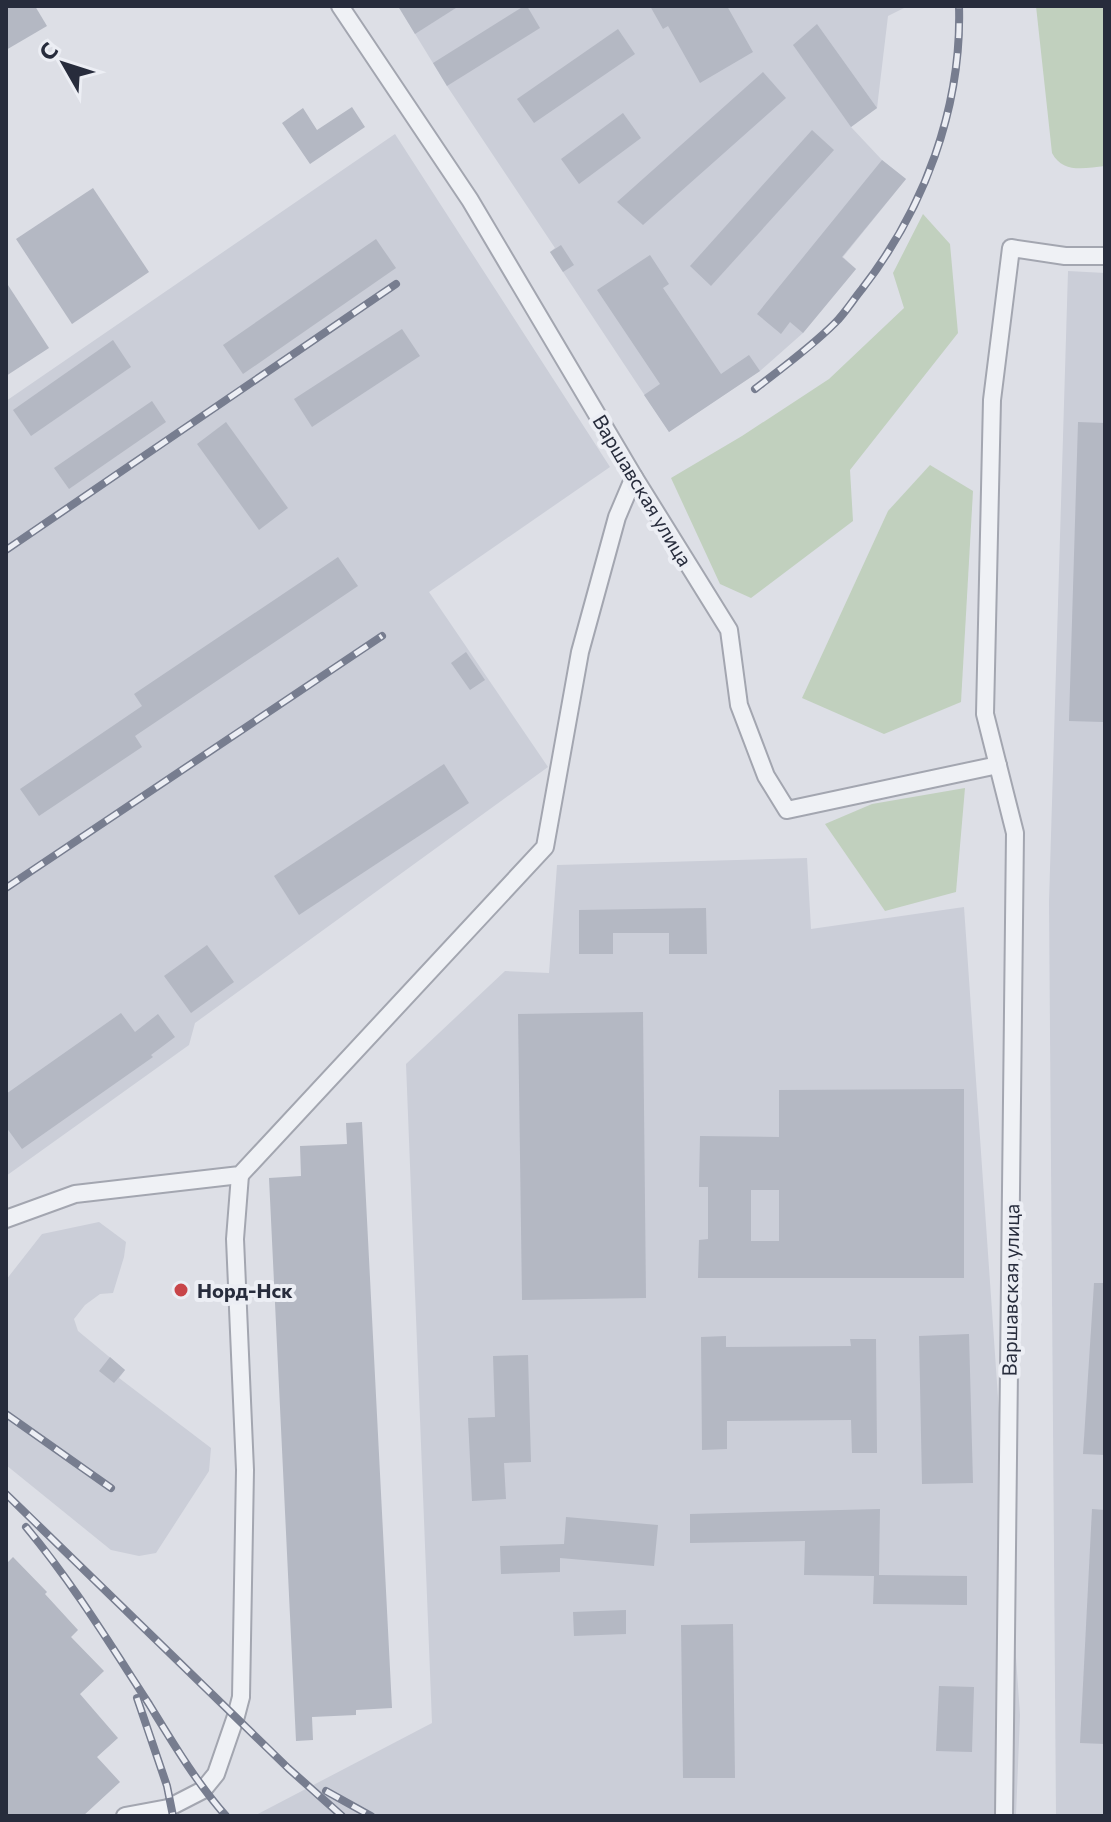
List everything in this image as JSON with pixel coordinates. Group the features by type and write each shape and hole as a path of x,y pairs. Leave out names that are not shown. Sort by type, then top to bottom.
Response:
{"street":[{"name":"Варшавская улица","path":"340,6 470,200 634,477 729,630 739,705 766,776 787,810 998,765"},
{"name":"Варшавская улица","path":"1004,1816 1015,833 985,714 992,416 1011,248 1065,256 1105,256"},
{"path":"125,1816 168,1808 203,1790 216,1774 241,1697 245,1470 235,1239 240,1175 545,847 580,652 617,517 634,477"},
{"path":"6,1219 75,1194 240,1175"}],"shaded area":[{"path":"398,6 908,6 888,16 877,108 851,127 882,160 906,179 843,257 856,269 803,333 760,371 669,432 550,252 555,248 447,86"},
{"path":"395,134 610,467 429,592 548,767 195,1023 189,1045 6,1176 6,401"},
{"path":"1068,271 1105,273 1105,1816 1056,1816 1049,902"},
{"path":"807,858 811,929 964,907 1020,1715 1016,1816 254,1816 432,1723 406,1064 505,971 549,973 557,865"},
{"path":"99,1222 126,1242 124,1257 113,1293 100,1294 85,1305 74,1319 78,1331 125,1370 119,1378 211,1448 209,1471 156,1553 139,1556 111,1550 6,1465 6,1280 42,1234"}],"green space":[{"path":"1036,6 1105,6 1105,166 1068,167 1052,153"},
{"path":"923,214 950,244 958,333 850,470 853,521 751,598 720,584 671,478 829,379 904,308 893,273"},
{"path":"930,465 973,491 961,702 884,734 802,698 888,511"},
{"path":"965,788 956,892 885,911 825,824 872,804"}],"building":[{"path":"6,6 35,6 47,26 6,50"},
{"path":"398,6 459,6 415,34"},
{"path":"527,6 540,28 447,86 433,63"},
{"path":"650,6 727,6 753,52 700,83 668,26 663,29"},
{"path":"817,24 877,108 851,127 793,45"},
{"path":"618,29 635,54 534,123 517,99"},
{"path":"763,72 786,98 643,225 617,202"},
{"path":"352,107 365,127 310,164 282,123 303,108 317,130"},
{"path":"623,113 641,138 579,184 561,159"},
{"path":"812,130 834,150 711,286 690,266"},
{"path":"882,160 906,179 842,257 856,269 803,333 790,322 781,334 757,314"},
{"path":"93,188 149,272 72,324 16,239"},
{"path":"376,239 396,268 243,374 223,345"},
{"path":"561,245 574,265 563,272 550,252"},
{"path":"650,255 669,284 663,288 721,374 749,355 760,371 669,432 644,395 660,384 597,290"},
{"path":"6,282 49,348 6,376"},
{"path":"402,329 420,356 312,427 294,399"},
{"path":"113,340 131,367 31,436 13,410"},
{"path":"152,401 166,422 69,489 54,468"},
{"path":"226,422 288,508 259,530 197,444"},
{"path":"1078,422 1105,423 1103,722 1069,721"},
{"path":"338,557 358,586 135,736 142,747 39,816 20,789 142,706 134,694"},
{"path":"466,652 485,680 470,690 451,663"},
{"path":"444,764 469,803 299,915 274,876"},
{"path":"706,908 707,954 669,954 669,933 613,933 613,954 579,954 579,910"},
{"path":"207,945 234,982 191,1013 164,976"},
{"path":"643,1012 646,1298 522,1300 518,1014"},
{"path":"121,1013 135,1032 158,1014 175,1037 151,1055 153,1057 22,1149 6,1127 6,1094"},
{"path":"964,1089 964,1278 698,1278 699,1240 708,1239 708,1187 699,1187 700,1136 779,1137 779,1090","holes":["751,1190 779,1190 779,1241 751,1241"]},
{"path":"362,1122 392,1708 356,1710 356,1715 312,1717 313,1740 296,1741 269,1178 301,1176 300,1146 347,1144 346,1123"},
{"path":"1094,1283 1105,1283 1105,1455 1083,1454"},
{"path":"969,1334 973,1483 922,1484 919,1336"},
{"path":"726,1336 726,1347 851,1346 850,1339 876,1339 877,1453 852,1453 851,1420 727,1421 727,1449 702,1450 701,1337"},
{"path":"528,1355 531,1462 504,1463 506,1499 472,1501 468,1418 495,1417 493,1356"},
{"path":"110,1357 125,1370 114,1383 99,1371"},
{"path":"880,1509 879,1575 967,1576 967,1605 873,1604 874,1576 804,1575 805,1541 690,1543 690,1514"},
{"path":"1092,1509 1105,1510 1105,1744 1080,1743"},
{"path":"566,1517 658,1525 654,1566 560,1558 560,1572 501,1574 500,1546 564,1544"},
{"path":"13,1557 78,1630 71,1637 104,1671 80,1694 118,1738 97,1757 120,1782 83,1816 6,1816 6,1564"},
{"path":"626,1610 626,1634 574,1636 573,1612"},
{"path":"733,1624 735,1778 683,1778 681,1625"},
{"path":"939,1686 974,1687 972,1752 936,1751"}],"railway":[{"path":"755,389 839,319 904,225 935,156 946,119 954,82 959,6"},
{"path":"6,550 396,284"},
{"path":"6,888 382,636"},
{"path":"6,1414 111,1488"},
{"path":"6,1494 288,1768 342,1816"},
{"path":"26,1527 75,1591 185,1762 226,1816"},
{"path":"137,1698 167,1786 173,1816"},
{"path":"326,1791 371,1816"}],"place":[{"name":"Норд-Нск","path":"181,1290"}]}
